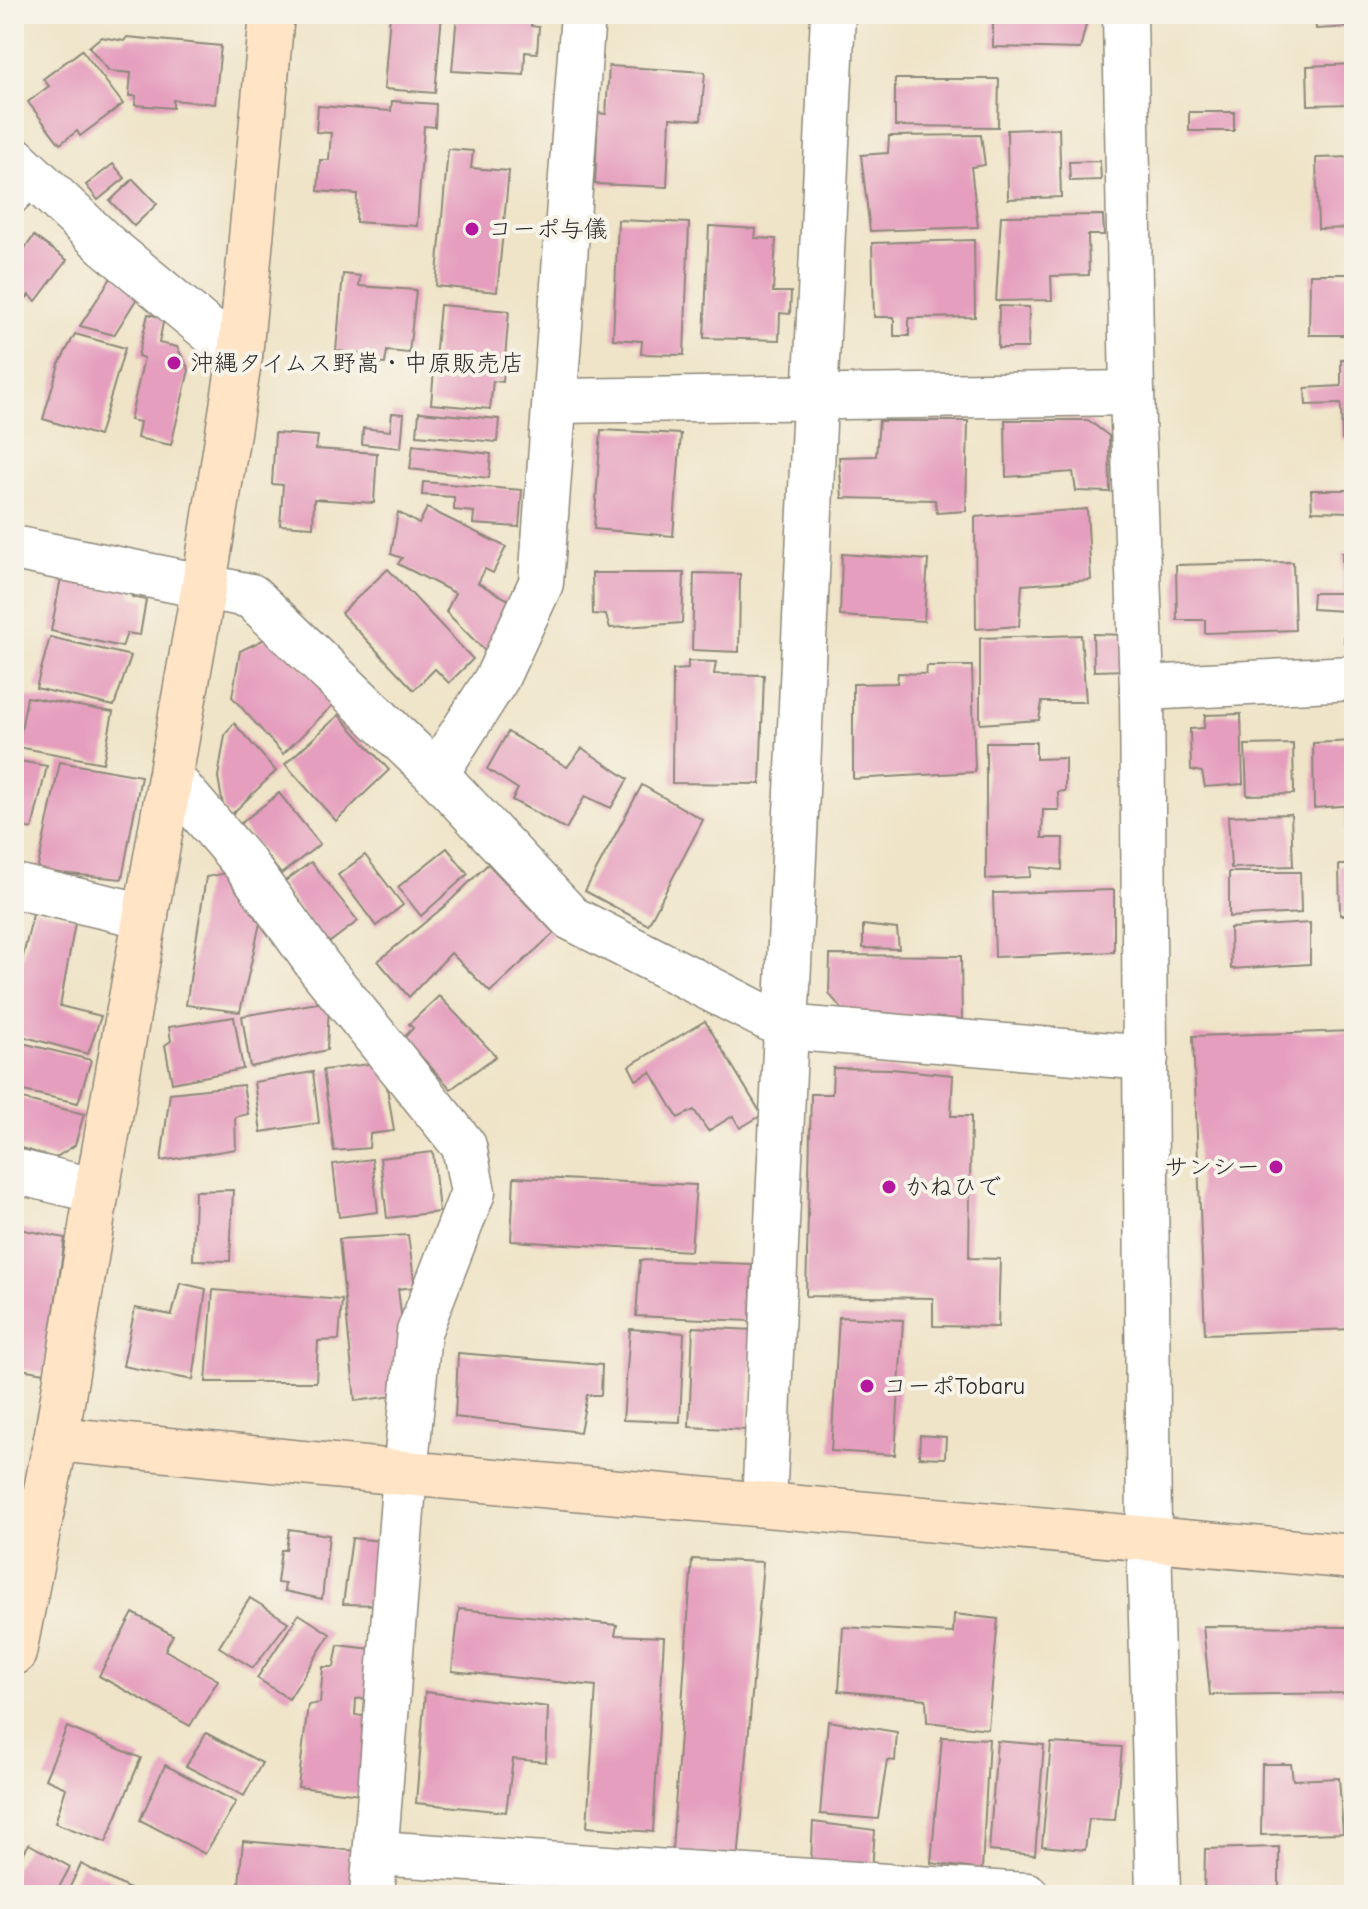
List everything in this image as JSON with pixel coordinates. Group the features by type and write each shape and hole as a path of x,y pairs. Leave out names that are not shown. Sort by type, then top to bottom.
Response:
{"street":[{"path":"14,1653 56,1439 204,585 240,356 272,14"},
{"path":"436,774 497,678 541,583 583,14"},
{"path":"764,1504 833,14"},
{"path":"1125,14 1132,393 1142,688 1149,1538 1158,1895"},
{"path":"21,179 240,356"},
{"path":"555,401 1132,393"},
{"path":"14,548 251,596 436,774 571,918 785,1027 1146,1058"},
{"path":"1142,688 1354,678"},
{"path":"171,778 245,864 320,968 464,1146 473,1192 419,1332 374,1874 1027,1895"},
{"path":"14,886 146,916"},
{"path":"14,1171 97,1191"},
{"path":"56,1439 1354,1557"}],"building":[{"path":"390,14 442,14 435,93 384,89"},
{"path":"457,14 532,14 531,26 539,27 537,53 525,52 524,75 452,71"},
{"path":"993,14 1084,14 1086,25 1080,49 993,47"},
{"path":"1315,14 1353,14 1353,27 1316,29"},
{"path":"101,37 221,46 215,104 173,100 173,108 135,105 136,96 129,96 131,73 109,71 89,47"},
{"path":"82,50 123,104 80,136 77,131 60,144 28,102 49,86 43,79"},
{"path":"1354,64 1354,104 1308,105 1307,66"},
{"path":"609,66 705,72 701,120 670,118 667,187 595,184 598,113 606,114"},
{"path":"895,79 999,79 998,127 895,126"},
{"path":"392,101 436,104 435,127 424,126 417,226 356,222 357,194 318,191 320,160 329,160 331,133 316,132 318,106 391,111"},
{"path":"1189,112 1234,112 1234,131 1189,131"},
{"path":"1059,128 1061,197 1008,199 1007,130"},
{"path":"981,135 985,165 971,167 978,227 870,231 861,155 888,153 889,136"},
{"name":"コーポ与儀","path":"448,149 473,151 471,168 509,171 497,292 436,286"},
{"path":"1354,157 1354,228 1318,229 1316,158"},
{"path":"1100,161 1101,180 1070,181 1069,162"},
{"path":"113,164 125,178 98,200 86,185"},
{"path":"133,179 157,204 134,226 110,201"},
{"path":"1103,215 1104,235 1088,235 1089,275 1051,276 1052,300 996,301 1001,216"},
{"path":"618,220 689,223 684,355 641,354 642,341 613,339"},
{"path":"709,226 756,229 755,238 776,239 773,292 791,292 790,314 780,313 779,340 704,338"},
{"path":"34,236 67,260 36,301 29,295 14,314 14,250 20,255"},
{"path":"974,240 975,317 909,318 909,336 894,336 894,317 874,317 872,243"},
{"path":"114,273 139,295 114,335 80,326"},
{"path":"343,274 360,276 359,286 416,290 409,353 387,351 385,364 364,362 365,354 336,351"},
{"path":"1310,274 1354,274 1354,335 1309,335"},
{"path":"440,305 509,311 503,382 493,381 490,409 431,404"},
{"path":"999,306 1029,307 1028,348 998,348"},
{"path":"148,314 164,318 159,343 177,347 189,370 171,445 137,438 140,422 130,420 144,358 138,356"},
{"path":"75,334 125,348 99,436 43,419 59,364"},
{"path":"1341,359 1354,359 1354,440 1342,440 1341,404 1306,405 1305,388 1341,386"},
{"path":"419,412 499,419 497,442 417,435"},
{"path":"392,413 404,414 401,448 362,444 363,428 390,431"},
{"path":"1005,420 1088,420 1109,436 1110,492 1076,491 1073,472 1006,477"},
{"path":"879,421 968,421 966,511 937,513 935,500 842,498 839,457 876,456"},
{"path":"601,430 681,434 673,536 594,529"},
{"path":"275,433 318,436 316,449 377,453 374,503 314,499 313,527 280,525 283,485 272,484"},
{"path":"413,445 491,454 489,478 410,469"},
{"path":"423,482 522,490 519,527 473,524 474,512 454,510 454,497 422,495"},
{"path":"1311,490 1354,490 1354,512 1312,511"},
{"path":"427,508 506,547 493,573 485,569 478,583 509,600 485,651 446,612 455,593 398,564 402,558 391,554 398,512 419,524"},
{"path":"1087,509 1091,580 1022,585 1019,626 976,629 975,517"},
{"path":"1342,553 1354,553 1354,643 1344,643 1344,611 1312,609 1313,593 1343,593"},
{"path":"842,554 928,560 924,621 840,616"},
{"path":"1293,562 1295,630 1205,633 1205,620 1177,620 1176,565"},
{"path":"388,569 473,659 449,683 435,669 414,690 341,613"},
{"path":"62,572 131,589 132,597 146,600 140,635 127,633 122,647 51,631"},
{"path":"592,573 684,573 682,623 610,628 606,615 593,614"},
{"path":"694,573 740,574 739,652 692,650"},
{"path":"1093,634 1127,635 1128,670 1094,671"},
{"path":"1081,635 1086,702 1042,702 1039,720 980,724 980,638"},
{"path":"271,636 337,701 283,754 232,697 240,651"},
{"path":"50,637 131,656 114,706 36,688"},
{"path":"688,661 716,662 714,674 764,675 760,784 672,783 673,670 688,669"},
{"path":"927,666 972,666 975,772 853,779 853,684 897,683 898,673 926,674"},
{"path":"27,697 113,712 103,763 18,747"},
{"path":"1241,714 1243,784 1205,787 1202,772 1191,770 1190,729 1204,728 1205,715"},
{"path":"339,715 389,770 336,821 285,764"},
{"path":"234,723 276,771 230,816 224,812 218,777 225,735"},
{"path":"508,732 567,767 582,748 628,779 611,808 585,796 566,829 512,800 518,789 487,769"},
{"path":"1354,741 1354,805 1314,808 1313,743"},
{"path":"986,742 1036,742 1036,759 1065,758 1065,791 1058,792 1059,810 1043,810 1042,838 1063,838 1062,870 1031,867 1030,877 986,879"},
{"path":"1293,744 1294,794 1247,795 1245,745"},
{"path":"14,760 47,766 32,829 14,825"},
{"path":"60,762 141,776 122,879 37,871"},
{"path":"642,785 703,820 648,925 585,891"},
{"path":"279,793 320,844 281,874 240,824"},
{"path":"1345,810 1354,810 1354,859 1346,859"},
{"path":"1291,814 1293,866 1231,868 1228,816"},
{"path":"447,848 468,874 421,916 398,887"},
{"path":"365,855 403,905 376,926 338,875"},
{"path":"311,862 358,921 326,945 281,884"},
{"path":"488,864 554,933 490,992 451,953 409,997 378,961 446,905"},
{"path":"1339,865 1354,865 1354,915 1340,915"},
{"path":"236,871 263,910 240,1012 186,1005 206,877"},
{"path":"1229,872 1300,872 1301,913 1229,917"},
{"path":"1114,890 1114,952 995,957 993,893"},
{"path":"34,910 76,918 60,1006 101,1016 88,1054 14,1034 14,994"},
{"path":"1310,923 1310,964 1231,969 1230,928"},
{"path":"863,925 897,929 899,949 863,948"},
{"path":"830,955 961,956 962,1019 848,1016 829,994"},
{"path":"439,996 496,1056 451,1089 404,1038 413,1028 409,1024"},
{"path":"329,1001 327,1050 250,1067 242,1016"},
{"path":"234,1017 243,1069 172,1083 165,1045 171,1041 169,1027"},
{"path":"705,1021 762,1115 740,1128 733,1116 708,1131 694,1110 678,1118 651,1072 636,1080 629,1066"},
{"name":"サンシー","path":"1354,1031 1354,1329 1205,1334 1193,1036"},
{"path":"14,1041 91,1060 78,1103 14,1089"},
{"path":"383,1062 394,1131 370,1134 369,1148 334,1151 323,1070"},
{"name":"かねひで","path":"833,1068 892,1069 953,1075 951,1116 971,1116 969,1258 1000,1259 998,1327 933,1326 933,1298 806,1296 811,1094 832,1094"},
{"path":"313,1072 319,1123 261,1132 254,1082"},
{"path":"243,1085 248,1114 235,1117 236,1149 161,1161 170,1093"},
{"path":"14,1097 84,1114 75,1145 55,1158 14,1146"},
{"path":"433,1152 439,1212 387,1218 380,1158"},
{"path":"372,1159 378,1212 339,1217 333,1164"},
{"path":"514,1177 696,1185 691,1251 511,1241"},
{"path":"233,1190 230,1261 193,1260 195,1191"},
{"path":"14,1228 65,1238 45,1373 14,1368"},
{"path":"408,1235 415,1287 398,1289 411,1394 355,1401 339,1239"},
{"path":"640,1260 752,1264 750,1321 636,1316"},
{"path":"180,1283 206,1289 193,1380 123,1366 135,1308 172,1315"},
{"path":"213,1290 342,1300 339,1340 318,1341 316,1382 206,1382"},
{"name":"コーポTobaru","path":"839,1317 903,1320 895,1455 831,1451"},
{"path":"693,1327 753,1330 747,1430 689,1427"},
{"path":"630,1329 684,1333 680,1422 623,1420"},
{"path":"458,1353 602,1365 601,1395 587,1395 580,1432 455,1417"},
{"path":"920,1435 946,1437 945,1458 919,1457"},
{"path":"289,1529 329,1535 322,1599 284,1591 285,1584 277,1583 281,1550 286,1550"},
{"path":"352,1538 390,1542 382,1605 343,1604"},
{"path":"692,1559 763,1562 738,1862 672,1851"},
{"path":"250,1598 288,1622 253,1668 219,1647"},
{"path":"459,1609 617,1625 615,1635 664,1637 653,1832 587,1827 596,1686 452,1671"},
{"path":"133,1613 173,1635 165,1650 218,1680 190,1726 99,1676"},
{"path":"299,1614 330,1634 289,1699 257,1678"},
{"path":"954,1614 998,1619 988,1729 927,1722 926,1699 839,1691 843,1627 953,1633"},
{"path":"1203,1626 1354,1627 1354,1693 1210,1695"},
{"path":"338,1645 380,1650 376,1697 356,1699 355,1715 378,1718 370,1795 298,1787 308,1705 320,1703 323,1667 334,1667"},
{"path":"425,1692 548,1707 546,1762 513,1759 506,1812 416,1803"},
{"path":"828,1721 897,1732 895,1761 887,1760 878,1819 820,1814"},
{"path":"67,1727 141,1758 106,1842 55,1823 66,1788 45,1779"},
{"path":"206,1733 262,1763 244,1796 186,1766"},
{"path":"942,1737 989,1739 982,1870 931,1863"},
{"path":"997,1741 1044,1745 1035,1855 989,1851"},
{"path":"1051,1743 1122,1747 1115,1820 1089,1819 1085,1850 1042,1846"},
{"path":"1262,1764 1291,1764 1293,1780 1339,1778 1343,1833 1261,1835"},
{"path":"165,1765 236,1802 205,1854 140,1820"},
{"path":"813,1822 875,1830 872,1869 811,1861"},
{"path":"243,1841 359,1851 355,1895 238,1895"},
{"path":"29,1844 70,1867 55,1895 14,1895 14,1869"},
{"path":"1279,1847 1279,1895 1204,1895 1205,1849"},
{"path":"81,1864 141,1895 66,1895"}],"place":[{"name":"コーポ与儀","path":"472,229"},
{"name":"沖縄タイムス野嵩・中原販売店","path":"174,363"},
{"name":"サンシー","path":"1276,1167"},
{"name":"かねひで","path":"889,1187"},
{"name":"コーポTobaru","path":"867,1386"}]}
